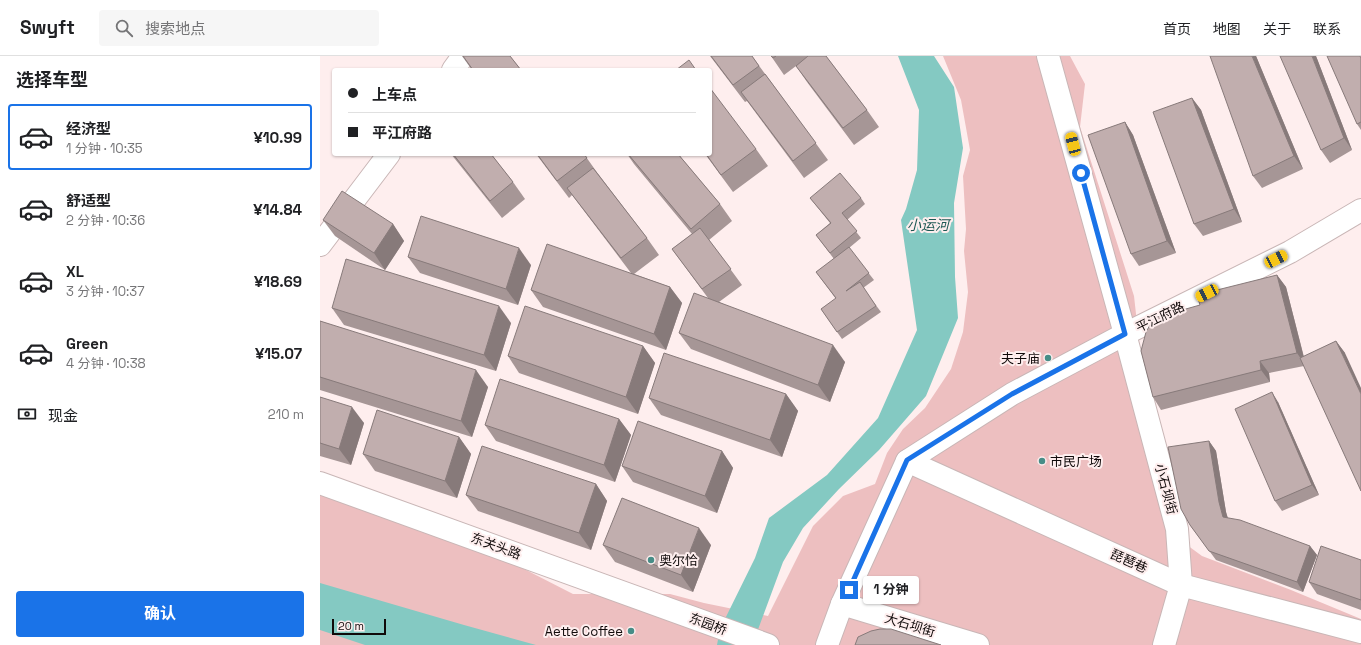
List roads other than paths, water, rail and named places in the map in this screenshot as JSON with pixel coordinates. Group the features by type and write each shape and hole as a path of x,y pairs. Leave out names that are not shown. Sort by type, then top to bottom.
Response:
{"street":[{"path":"454,68 463,56"},
{"name":"小石坝街","path":"1048,56 1177,528 1181,585 1164,645"},
{"path":"320,245 387,156"},
{"name":"平江府路","path":"907,460 1012,394 1125,334 1290,252 1361,210"},
{"path":"827,645 842,604 907,460"},
{"name":"琵琶巷","path":"907,460 1181,585 1361,632"},
{"name":"东关头路","path":"320,483 671,610"},
{"name":"大石坝街","path":"842,604 978,645"},
{"name":"东园桥","path":"671,610 768,645"}],"water":[{"name":"小运河","path":"898,56 934,56 954,87 963,148 954,203 955,277 958,318 926,396 879,450 839,489 803,528 783,562 756,635 754,645 717,645 720,629 755,558 769,518 827,475 878,418 917,330 901,220 906,209 917,170 919,110"},
{"path":"320,583 536,645 365,645 320,630"}],"place":[{"name":"夫子庙","path":"1048,358"},
{"name":"市民广场","path":"1042,461"},
{"name":"奥尔恰","path":"651,560"},
{"name":"Aette Coffee","path":"631,631"}]}
